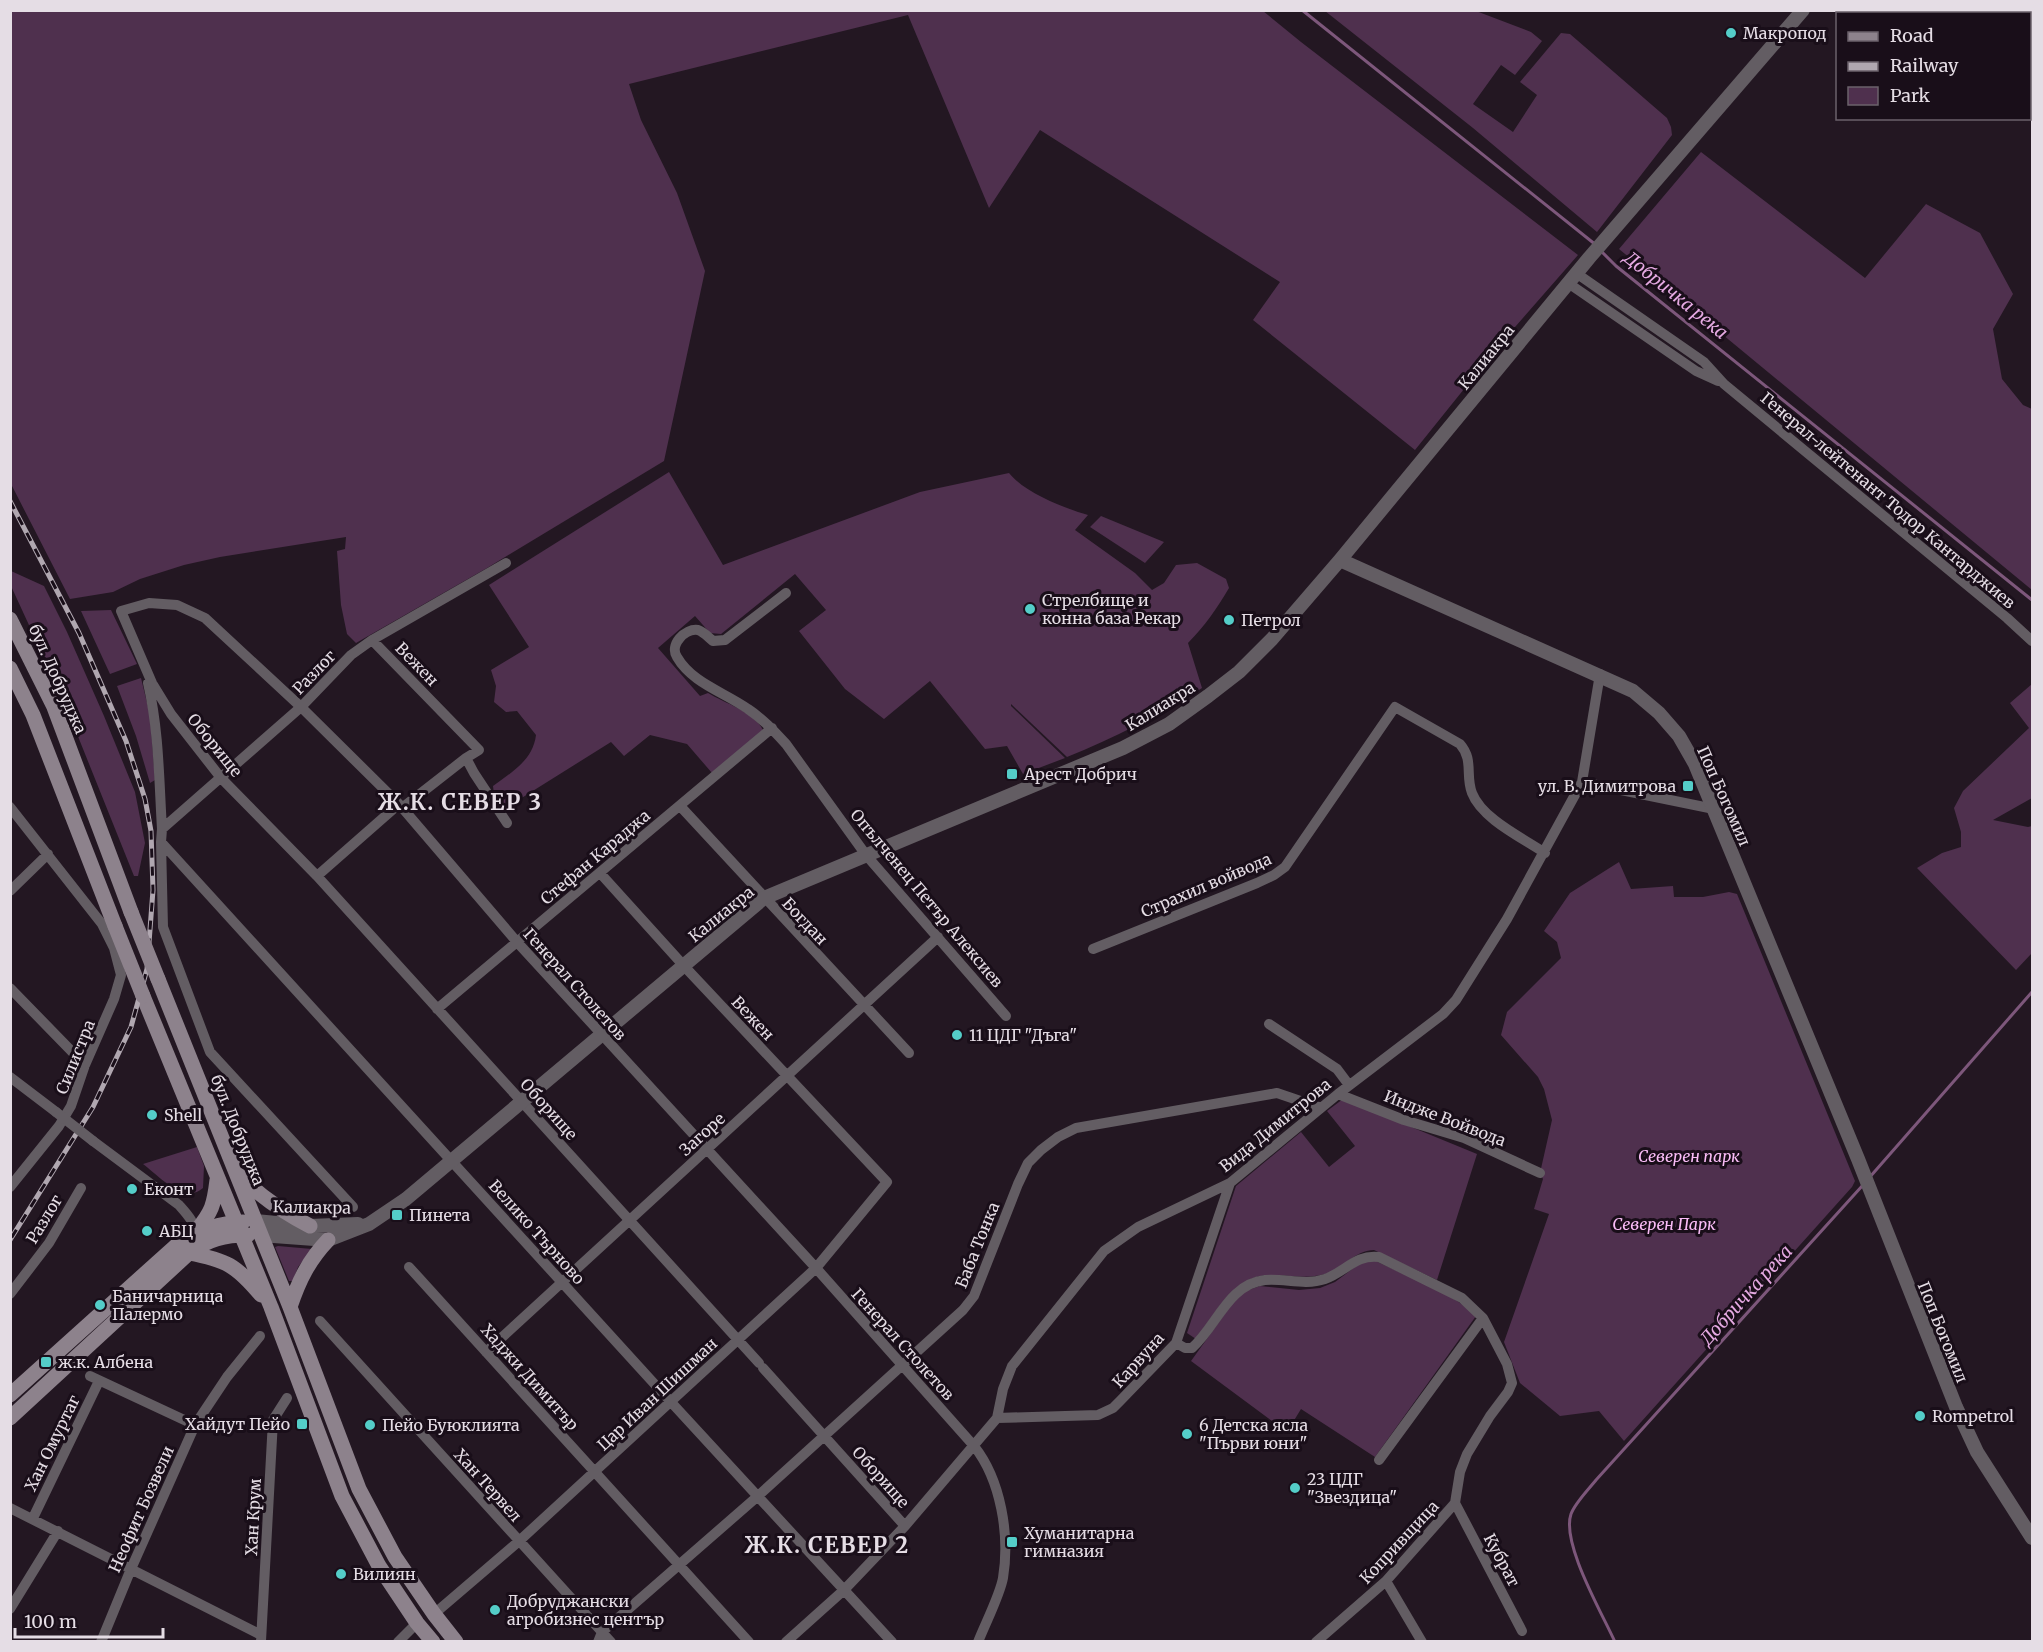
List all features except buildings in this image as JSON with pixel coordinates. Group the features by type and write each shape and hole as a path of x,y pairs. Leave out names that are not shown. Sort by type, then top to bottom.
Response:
{"main road":[{"name":"бул. Добруджа","path":"10,620 54,707 131,912 290,1306 359,1489 395,1557 434,1614 456,1641"},
{"path":"10,668 33,716 108,925 143,996 271,1307 342,1496 379,1566 417,1623 433,1641"},
{"path":"176,1077 195,1071"},
{"path":"235,1171 261,1196 310,1226"},
{"path":"196,1232 210,1215 217,1177"},
{"path":"10,1395 179,1243 196,1232 220,1224 238,1228 258,1228"},
{"path":"10,1418 189,1253 205,1242 223,1237 238,1228"},
{"path":"290,1306 304,1269 328,1240"},
{"path":"189,1253 214,1258 232,1265 271,1307"}],"street":[{"name":"Калиакра","path":"258,1228 328,1240 369,1224 406,1199 764,898 1117,750 1169,724 1239,672 1272,639 1340,560 1572,278 1803,10"},
{"name":"Генерал-лейтенант Тодор Кантарджиев","path":"1572,278 1696,371 1724,384 1855,490 2032,641"},
{"name":"Поп Богомил","path":"1340,560 1600,674 1633,691 1659,713 1678,736 1695,764 1714,809 1858,1159 1956,1407 1977,1452 2032,1538"},
{"name":"Разлог","path":"162,829 301,707 351,655 372,640 506,563"},
{"name":"Опълченец Петър Алексиев","path":"786,593 725,640 713,641 703,632 695,629 688,631 676,642 675,656 688,672 701,682 747,708 772,728 866,855 1006,1016"},
{"name":"Генерал Столетов","path":"121,611 149,603 177,605 205,618 301,707 401,806 517,942 816,1268 974,1446 982,1456 999,1502 1004,1526 1003,1580 978,1641"},
{"name":"Оборище","path":"121,611 152,683 171,714 221,778 316,876 905,1526"},
{"name":"Вежен","path":"372,640 479,750 466,758"},
{"path":"144,665 155,717 162,829 163,927 210,1052 353,1207"},
{"name":"Вида Димитрова","path":"998,1418 1003,1389 1012,1366 1104,1251 1138,1227 1230,1183 1349,1085 1443,1014 1456,1000 1507,919 1582,782 1600,674"},
{"name":"Страхил войвода","path":"1094,949 1257,883 1285,867 1395,707 1460,744 1466,752 1469,784 1477,803 1502,825 1545,853"},
{"name":"Стефан Караджа","path":"437,1009 681,807 772,728"},
{"path":"316,876 401,806 466,758 507,823"},
{"path":"1582,782 1714,809"},
{"name":"Силистра","path":"10,807 108,925 121,975 71,1106 10,1187"},
{"name":"Богдан","path":"681,807 909,1053"},
{"name":"Велико Търново","path":"161,842 892,1641"},
{"path":"10,891 48,854"},
{"name":"Вежен","path":"600,873 887,1182"},
{"name":"Загоре","path":"486,1352 938,937"},
{"path":"10,988 85,1065"},
{"path":"1269,1024 1337,1069 1349,1085"},
{"path":"10,1077 93,1142 179,1204 189,1216 196,1232 189,1253"},
{"name":"Баба Тонка","path":"600,1637 963,1310 974,1296 1029,1163 1058,1137 1076,1128 1277,1093 1321,1108"},
{"name":"Индже Войвода","path":"1338,1094 1404,1120 1464,1138 1540,1173"},
{"name":"Цар Иван Шишман","path":"434,1614 518,1542 816,1268 887,1182"},
{"name":"Карвуна","path":"998,1418 1081,1417 1103,1413 1120,1401 1176,1343 1230,1183"},
{"name":"Разлог","path":"10,1294 49,1243 81,1188"},
{"name":"Калиакра","path":"258,1228 369,1224"},
{"name":"Копривщица","path":"1176,1343 1185,1348 1192,1348 1234,1295 1252,1283 1267,1280 1311,1282 1332,1276 1361,1257 1369,1255 1379,1257 1462,1298 1490,1328 1500,1354 1507,1364 1512,1383 1467,1454 1460,1472 1455,1503 1386,1581 1316,1641"},
{"name":"Хаджи Димитър","path":"409,1267 749,1641"},
{"path":"1379,1460 1483,1318"},
{"name":"Хан Тервел","path":"320,1321 600,1637 610,1641"},
{"name":"Неофит Бозвели","path":"102,1641 131,1569 195,1425 227,1377 260,1336"},
{"name":"Хан Омуртаг","path":"33,1518 95,1378 195,1425"},
{"name":"Хан Крум","path":"261,1638 273,1420 287,1398"},
{"path":"786,1641 844,1590 905,1526 998,1418"},
{"name":"Кубрат","path":"1455,1503 1522,1631"},
{"path":"10,1508 261,1638"},
{"path":"10,1609 58,1531"},
{"path":"1386,1581 1422,1641"},
{"path":"398,1641 417,1623"}],"green space":[{"path":"11,11 1263,11 1578,255 1501,343 1415,450 1253,320 1280,282 1040,130 989,208 908,15 629,84 641,120 677,193 705,271 664,461 487,568 356,643 347,634 341,605 337,551 345,549 346,537 184,565 140,579 113,592 70,599 11,484"},
{"path":"1325,11 1476,11 1531,32 1542,41 1515,75 1501,65 1473,104 1513,132 1537,95 1520,82 1561,33 1570,34 1667,118 1672,135 1597,232 1473,128"},
{"path":"1701,152 1865,278 1926,204 1980,233 2013,294 1993,329 2002,379 2023,405 2032,409 2032,590 1619,249"},
{"path":"669,472 723,565 920,492 1009,473 1035,493 1088,515 1075,530 1135,573 1152,590 1164,583 1176,565 1197,563 1226,579 1229,588 1210,617 1188,643 1202,688 1136,726 1067,757 1011,704 1065,758 1023,774 1007,746 985,749 930,681 884,719 845,689 799,631 826,610 795,574 721,634 710,633 695,616 658,648 700,696 708,693 738,708 753,718 763,730 712,773 687,744 650,735 624,756 611,742 504,809 494,794 493,786 526,758 531,752 536,735 517,711 506,712 494,702 496,686 491,670 529,647 489,585"},
{"path":"1101,516 1164,542 1145,563 1090,527"},
{"path":"11,571 44,586 104,716 135,792 145,843 138,876 134,876 63,699 11,586"},
{"path":"111,610 137,664 110,674 81,611"},
{"path":"141,678 150,715 155,780 150,783 136,736 117,686"},
{"path":"2032,684 2032,798 1993,820 2032,826 2032,953 2016,970 1917,868 1942,853 1961,847 1961,832 1954,808 1963,791 2029,728 2010,703"},
{"name":"Северен Парк","path":"1619,862 1631,889 1673,886 1674,897 1703,897 1729,892 1737,894 1855,1181 1624,1441 1599,1411 1560,1416 1520,1383 1504,1342 1549,1214 1534,1209 1543,1179 1540,1173 1552,1120 1544,1089 1538,1077 1501,1035 1507,1012 1561,958 1557,942 1544,931 1570,893"},
{"path":"1343,1099 1477,1154 1437,1280 1374,1250 1361,1253 1325,1274 1310,1277 1270,1275 1257,1277 1246,1281 1227,1298 1196,1339 1187,1333 1236,1186 1301,1132 1329,1167 1355,1146 1327,1111"},
{"path":"197,1147 204,1166 203,1188 196,1192 180,1191 143,1164"},
{"path":"275,1247 312,1249 298,1267 293,1281 289,1281"},
{"path":"1376,1261 1429,1285 1476,1316 1375,1457 1301,1409 1287,1432 1191,1361 1240,1293 1260,1286 1299,1290 1320,1288 1335,1282 1359,1264"}],"waterway":[{"name":"Добричка река","path":"1302,10 1596,245"},
{"name":"Добричка река","path":"1600,250 1616,266 2032,600"},
{"name":"Добричка река","path":"1869,1178 2032,992"},
{"name":"Добричка река","path":"1615,1642 1577,1560 1569,1527 1573,1510 1596,1480 1863,1185"}],"railway":[{"path":"10,501 79,633 126,741 145,799 151,831 153,890 147,969 131,1027 93,1107 10,1240"}],"place":[{"name":"Макропод","path":"1731,33"},
{"name":"Стрелбище и конна база Рекар","path":"1030,609"},
{"name":"Петрол","path":"1229,620"},
{"name":"Арест Добрич","path":"1012,774"},
{"name":"ул. В. Димитрова","path":"1688,786"},
{"name":"11 ЦДГ \"Дъга\"","path":"957,1035"},
{"name":"Shell","path":"152,1115"},
{"name":"Еконт","path":"132,1189"},
{"name":"Пинета","path":"397,1215"},
{"name":"АБЦ","path":"147,1231"},
{"name":"Баничарница Палермо","path":"100,1305"},
{"name":"ж.к. Албена","path":"46,1362"},
{"name":"Rompetrol","path":"1920,1416"},
{"name":"Хайдут Пейо","path":"302,1424"},
{"name":"Пейо Буюклията","path":"370,1425"},
{"name":"6 Детска ясла \"Първи юни\"","path":"1187,1434"},
{"name":"23 ЦДГ \"Звездица\"","path":"1295,1488"},
{"name":"Хуманитарна гимназия","path":"1012,1542"},
{"name":"Вилиян","path":"341,1574"},
{"name":"Добруджански агробизнес център","path":"495,1610"}],"district":[{"name":"Ж.К. СЕВЕР 3","path":"460,802"},
{"name":"Ж.К. СЕВЕР 2","path":"827,1545"}],"park label":[{"name":"Северен парк","path":"1689,1156"}]}
